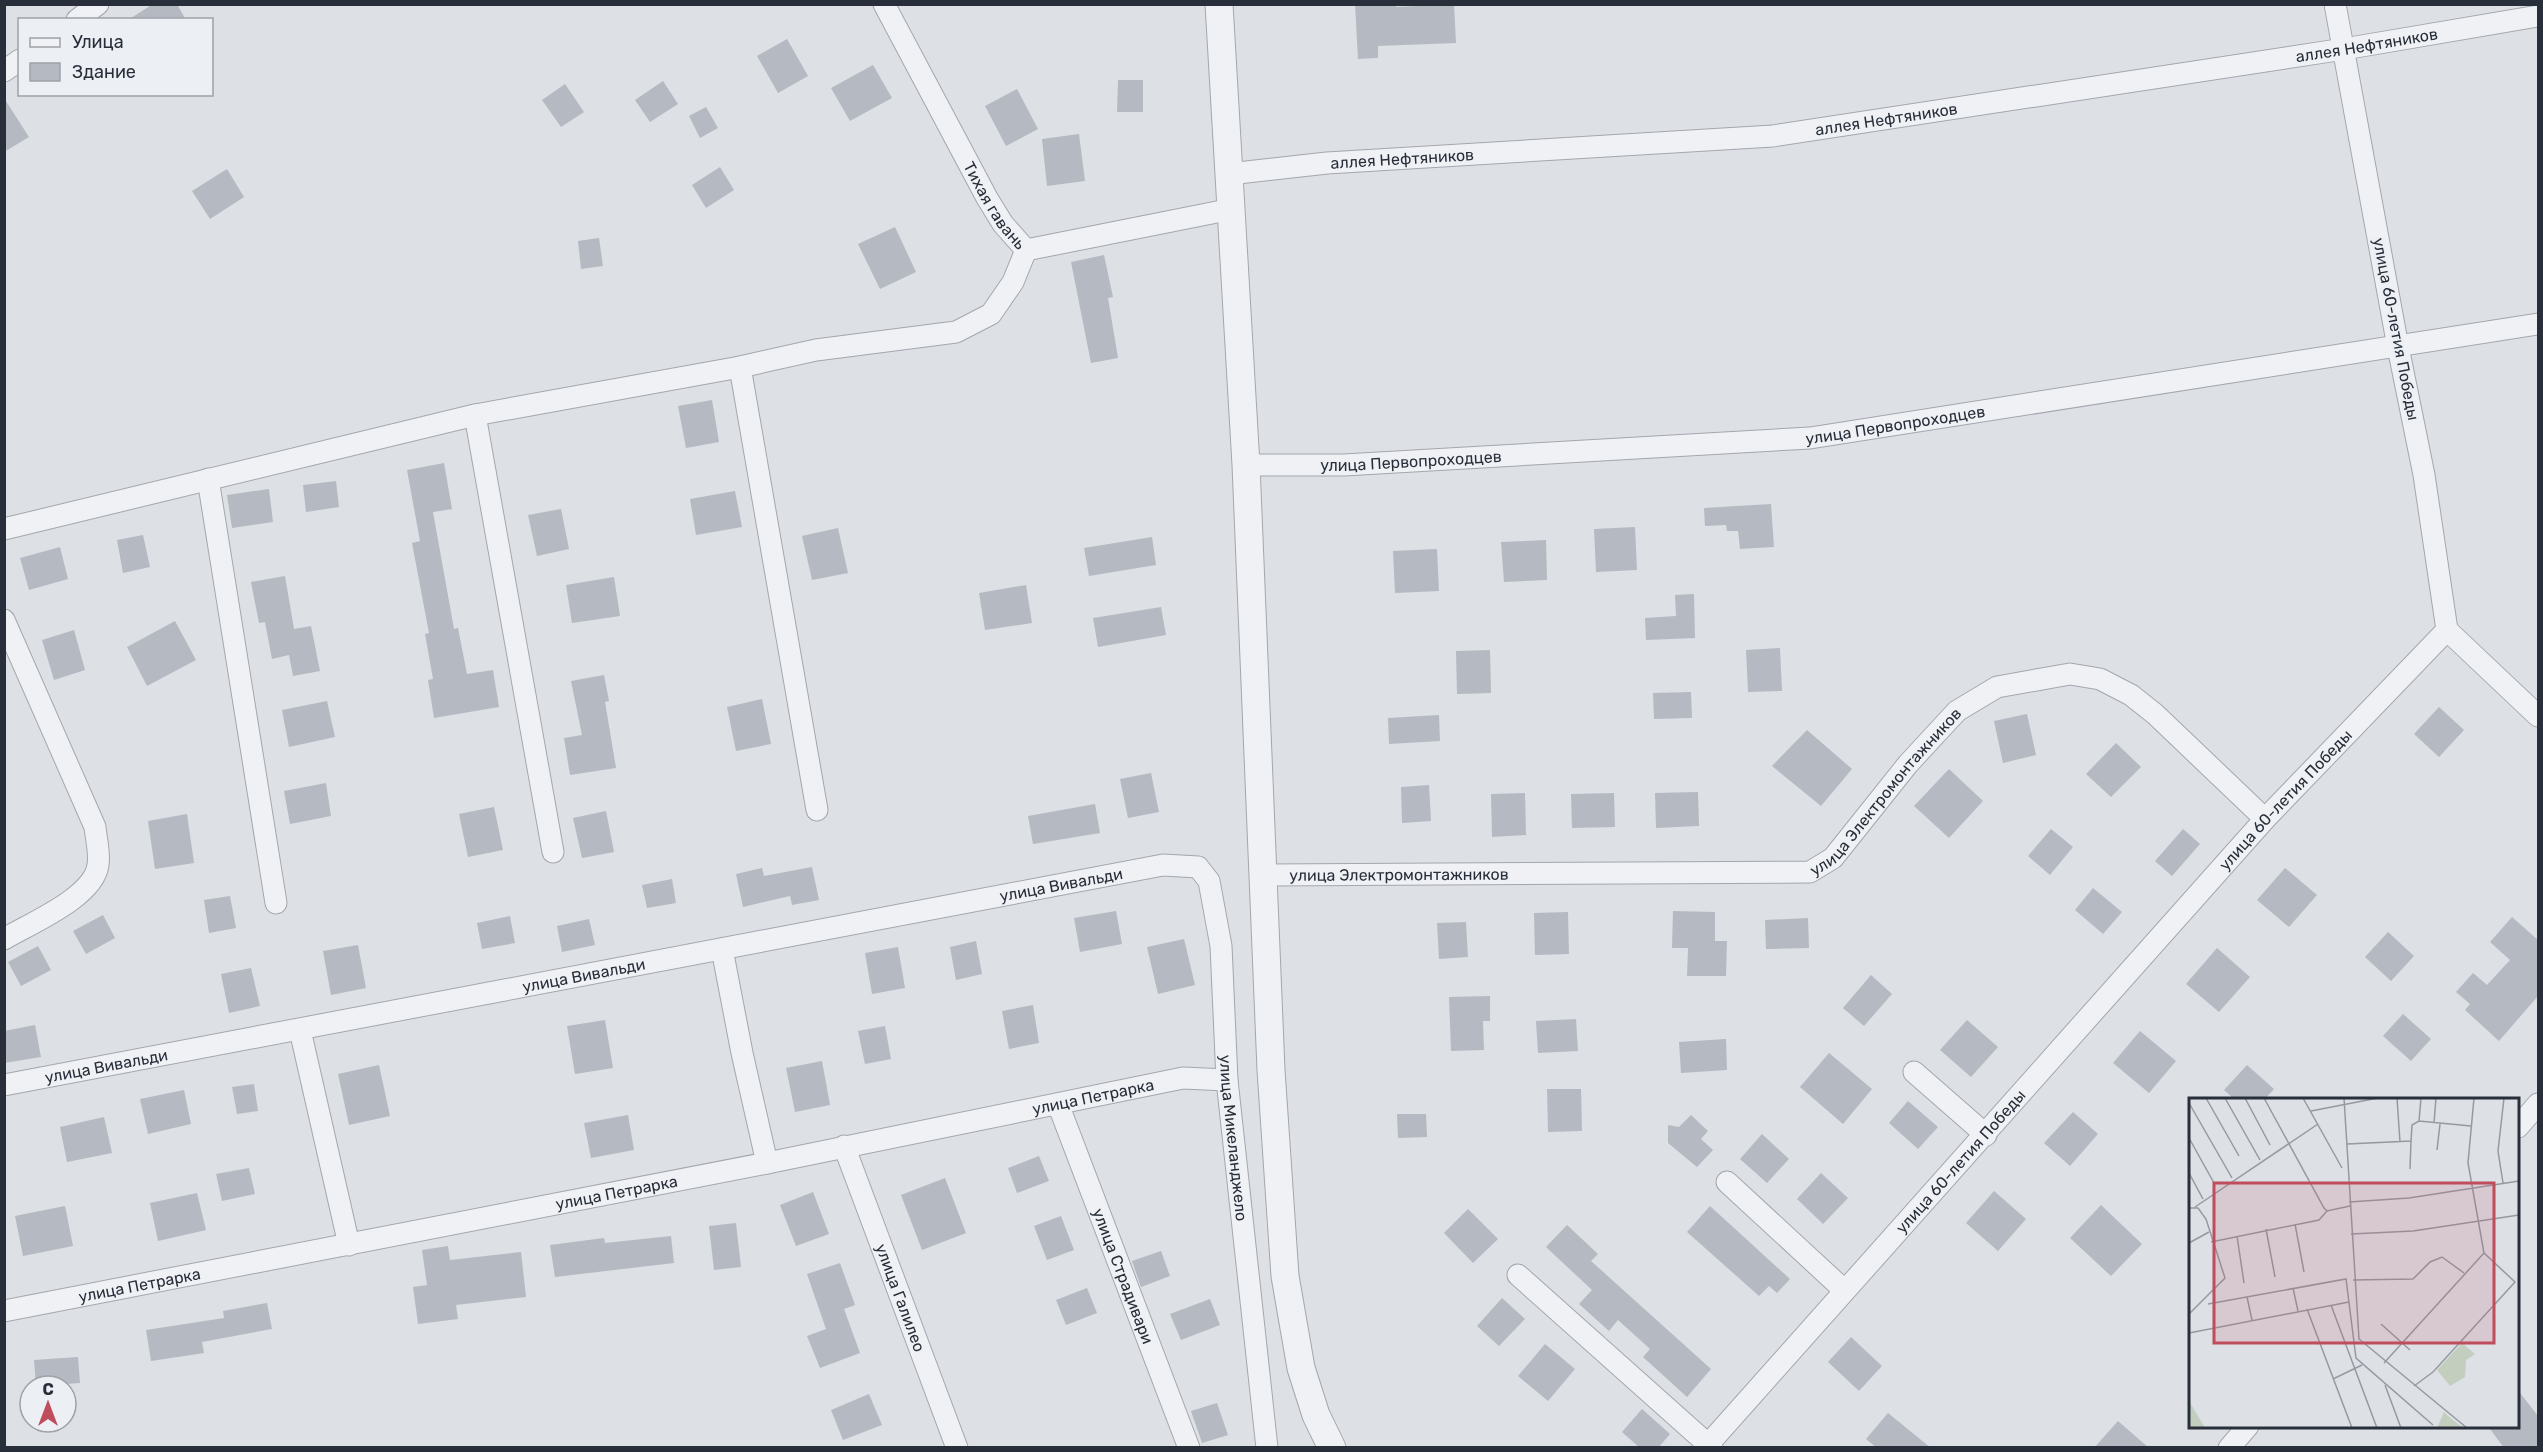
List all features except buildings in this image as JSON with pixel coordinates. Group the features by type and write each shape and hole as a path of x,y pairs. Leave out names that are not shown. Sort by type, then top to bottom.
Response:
{"street":[{"path":"80,18 98,4"},
{"name":"Тихая гавань","path":"884,4 987,198 1003,224 1026,250 1232,208"},
{"path":"1219,4 1222,94 1232,208 1246,465 1271,1070 1285,1276 1301,1368 1316,1415 1332,1448"},
{"name":"улица 60-летия Победы","path":"1708,1446 1844,1290 1986,1135 2265,819 2447,630 2424,475 2398,348 2335,4"},
{"name":"аллея Нефтяников","path":"1229,174 1327,163 1773,136 2344,49 2538,16"},
{"path":"4,70 18,61"},
{"path":"4,529 475,415 740,368 816,350 956,332 991,314 1013,282 1026,250"},
{"name":"улица Первопроходцев","path":"1246,465 1344,465 1810,438 2398,348 2538,324"},
{"path":"740,368 816,810"},
{"path":"475,415 553,852"},
{"path":"208,479 276,903"},
{"path":"4,620 95,827 99,864 94,879 74,898 4,939"},
{"path":"2447,630 2538,716"},
{"name":"улица Электромонтажников","path":"1264,875 1810,872 1833,858 1908,764 1957,711 1997,687 2070,674 2100,679 2131,695 2155,714 2265,819"},
{"name":"улица Вивальди","path":"4,1085 1163,865"},
{"name":"улица Микеланджело","path":"1163,865 1198,867 1209,881 1221,946 1227,1080 1267,1448"},
{"path":"722,949 741,1053 767,1163"},
{"path":"300,1030 349,1245"},
{"path":"1914,1072 1986,1135"},
{"name":"улица Петрарка","path":"4,1311 767,1163 1184,1078 1227,1080"},
{"name":"улица Страдивари","path":"1058,1104 1189,1448"},
{"path":"2519,1125 2538,1104"},
{"name":"улица Галилео","path":"844,1146 957,1448"},
{"path":"1726,1182 1844,1290"},
{"path":"1518,1275 1708,1446"},
{"path":"2229,1448 2246,1428"}]}
